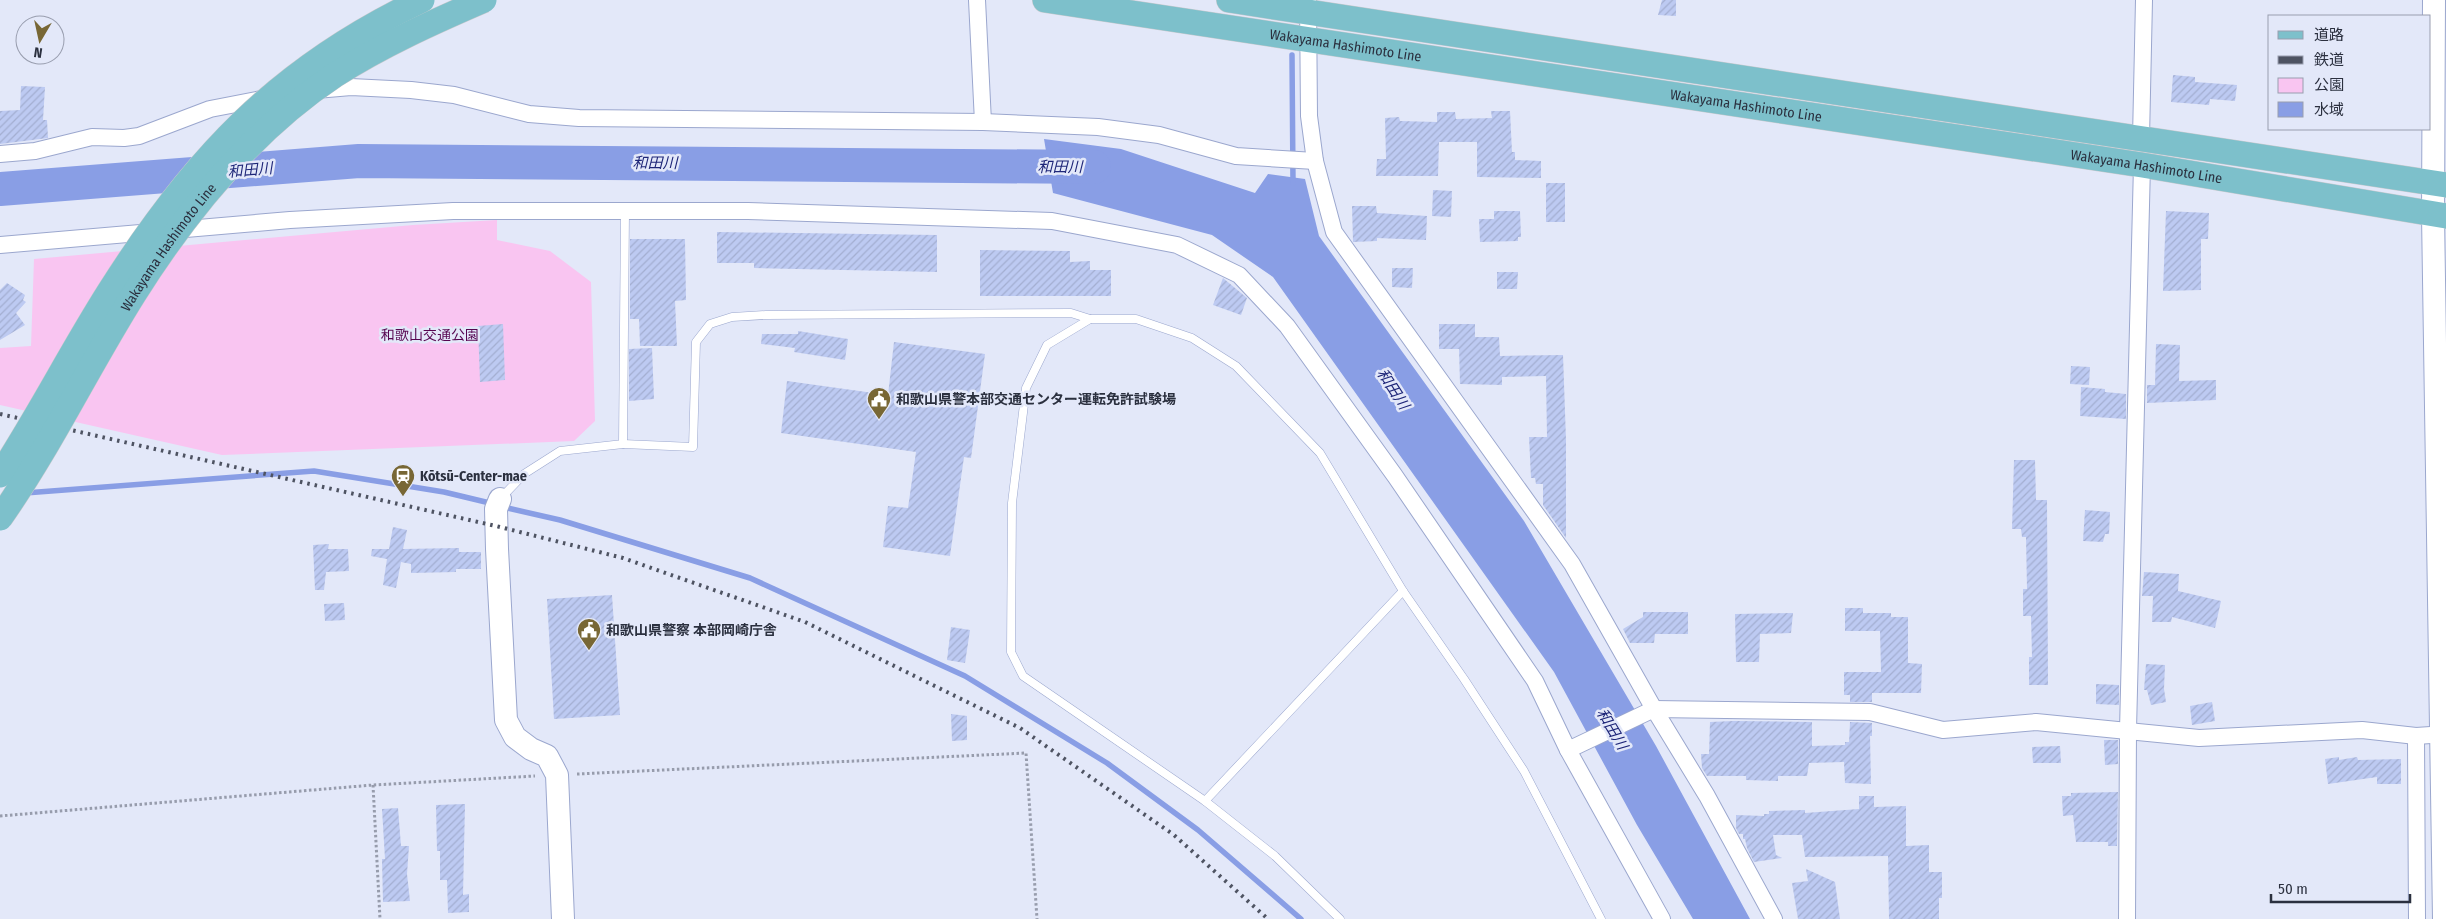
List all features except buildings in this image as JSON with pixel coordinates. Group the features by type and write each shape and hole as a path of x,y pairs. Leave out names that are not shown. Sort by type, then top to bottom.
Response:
{"main road":[{"name":"Wakayama Hashimoto Line","path":"0,475 23,440 108,294 167,206 198,167 248,115 288,82 388,16 422,0"},
{"name":"Wakayama Hashimoto Line","path":"0,518 134,294 162,252 208,192 247,148 291,108 335,75 423,27 484,0"},
{"name":"Wakayama Hashimoto Line","path":"1046,0 2142,166 2439,215"},
{"name":"Wakayama Hashimoto Line","path":"1229,0 1308,6 2440,184"},
{"path":"2434,0 2440,184 2444,919"},
{"path":"500,499 496,509 496,542 506,720 515,737 530,749 546,756 557,774 563,919"}],"street":[{"path":"977,0 983,122"},
{"path":"2141,138 2144,0"},
{"path":"1308,6 1309,116 1315,161 1334,232 1572,564 1654,709 1707,796 1774,919"},
{"path":"0,154 35,151 92,137 124,138 139,136 210,109 291,93 351,87 380,87 454,95 528,114 579,118 983,122 1107,128 1159,135 1236,156 1315,161"},
{"path":"2127,919 2128,730 2142,166"},
{"path":"0,244 290,220 444,211 748,211 1052,221 1177,245 1239,275 1287,326 1395,476 1535,681 1662,919"},
{"path":"1572,749 1654,709 1870,712 1943,730 2036,722 2199,738 2362,730 2416,736 2444,733"},
{"path":"2416,736 2418,919"}],"lane":[{"path":"623,444 625,211"},
{"path":"500,499 524,474 560,451 623,444 694,447 696,342 710,324 732,317 766,315 1071,313 1090,320 1136,319 1192,338 1236,366 1320,453 1403,591 1524,771 1601,919"},
{"path":"1090,320 1047,345 1026,388 1012,504 1011,652 1023,676 1205,801 1275,856 1340,919"},
{"path":"1205,801 1403,591"}],"path":[{"path":"0,816 373,785 557,774 1026,754 1037,919"},
{"path":"373,785 380,919"}],"green space":[{"name":"和歌山交通公園","path":"497,220 497,240 550,251 591,282 595,421 574,441 222,455 0,405 0,348 31,346 34,259 413,225"}],"water":[{"path":"1044,139 1121,149 1255,193 1268,174 1305,179 1319,236 1524,521 1656,746 1750,919 1693,919 1637,825 1554,672 1273,277 1212,235 1053,193"}],"waterway":[{"path":"1292,55 1293,183"},
{"name":"和田川","path":"0,189 359,161 1094,167"},
{"path":"25,493 314,471 444,492 494,504"},
{"path":"503,507 560,520 750,578 965,676 1107,763 1198,830 1301,919"}],"railway":[{"path":"0,414 496,526 623,558 805,622 1020,728 1174,835 1268,919"}],"place":[{"name":"和歌山県警本部交通センター運転免許試験場","path":"879,420"},
{"name":"Kōtsū-Center-mae","path":"403,497"},
{"name":"和歌山県警察 本部岡崎庁舎","path":"589,651"}]}
